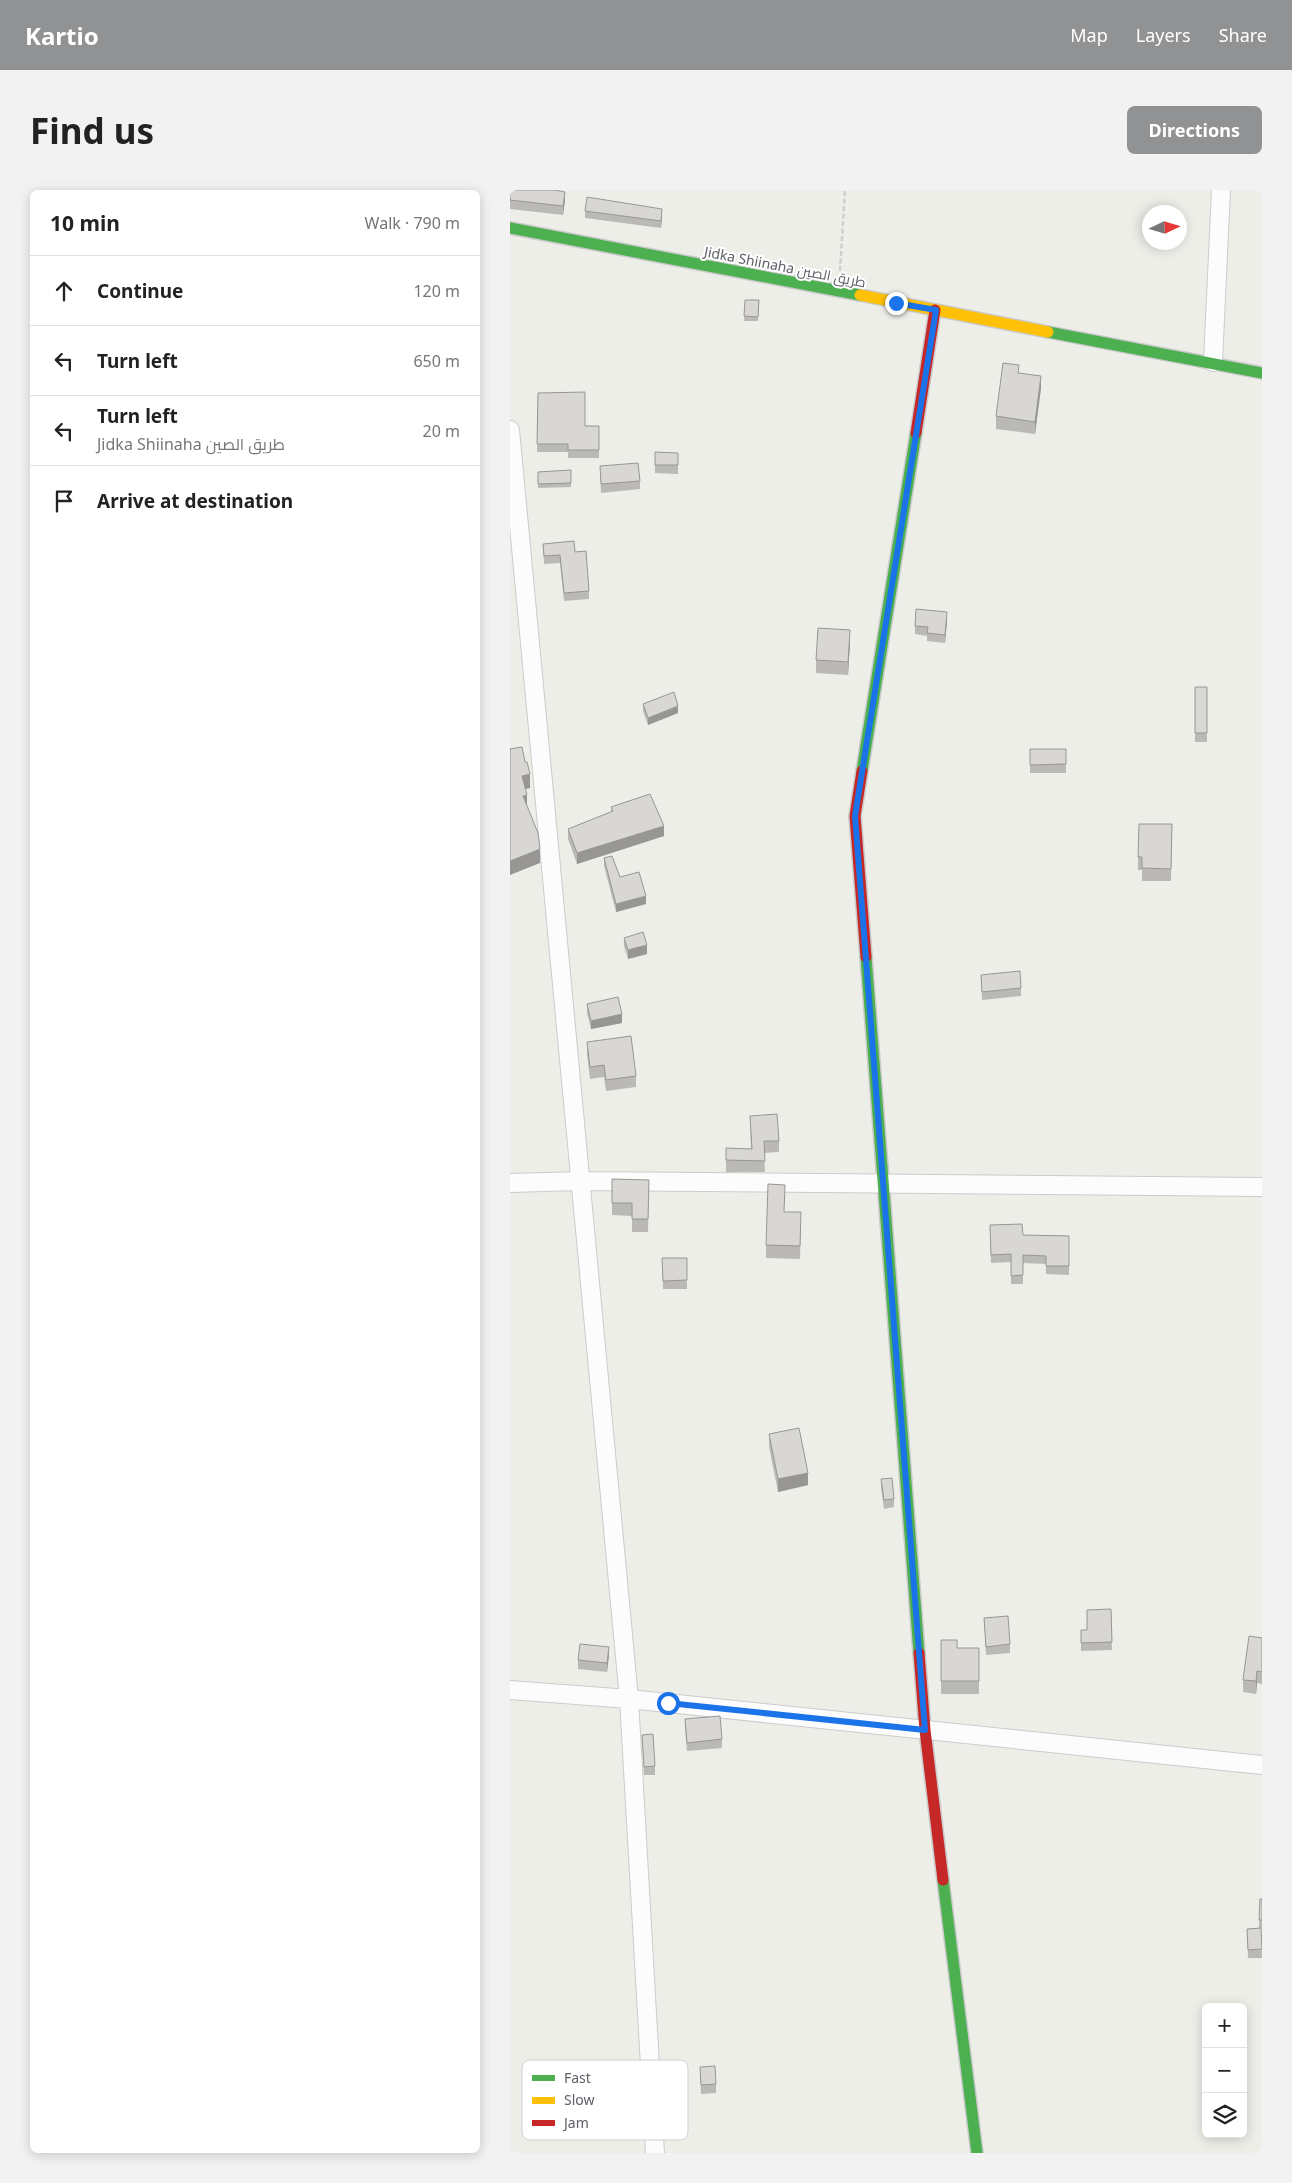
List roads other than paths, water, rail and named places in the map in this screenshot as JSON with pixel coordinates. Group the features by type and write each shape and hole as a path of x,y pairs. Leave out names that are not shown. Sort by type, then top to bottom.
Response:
{"street":[{"path":"1213,362 1221,190"},
{"name":"Jidka Shiinaha طريق الصين","path":"510,228 1213,362 1262,373"},
{"path":"936,310 855,816 925,1730 977,2153"},
{"path":"510,430 515,541 580,1181 629,1699 650,2060"},
{"path":"510,1183 580,1181 1262,1187"},
{"path":"510,1690 629,1699 1262,1765"},
{"path":"654,2140 655,2153"}]}
